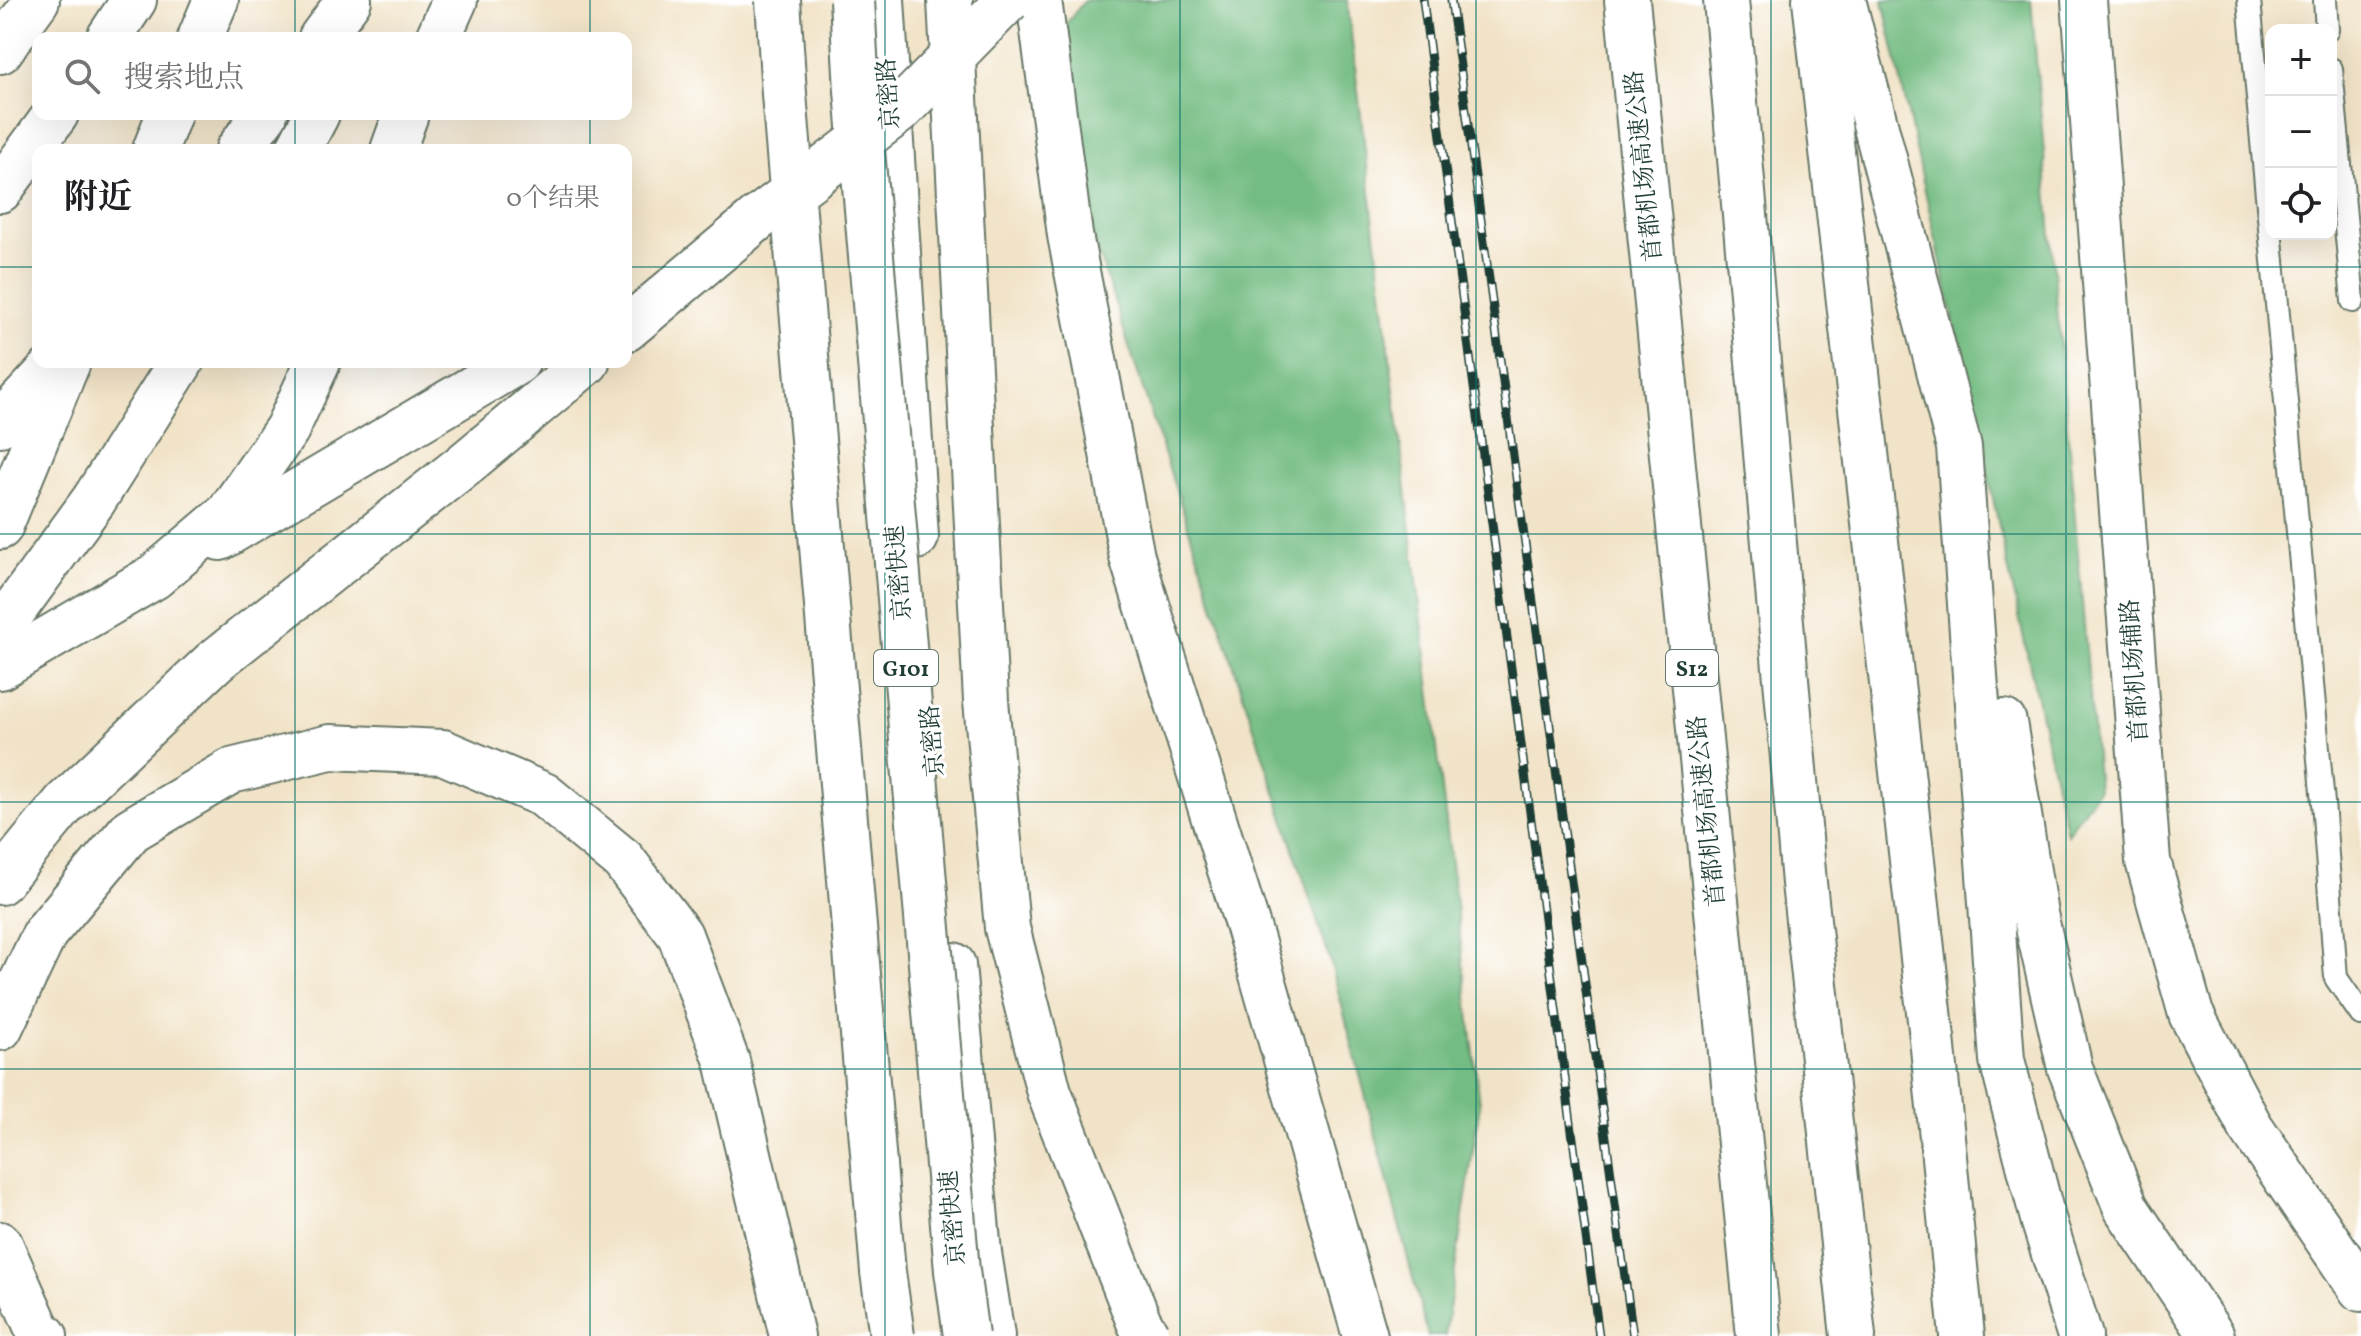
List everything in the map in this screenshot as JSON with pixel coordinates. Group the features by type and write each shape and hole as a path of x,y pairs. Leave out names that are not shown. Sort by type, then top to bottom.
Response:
{"main road":[{"path":"0,51 37,0"},
{"path":"113,32 134,0"},
{"path":"203,32 216,0"},
{"path":"325,32 349,0"},
{"path":"357,32 371,0"},
{"path":"441,32 455,0"},
{"path":"777,0 885,1336"},
{"path":"777,0 879,1224 892,1336"},
{"name":"京密快速","path":"852,0 857,91 952,1223 966,1336"},
{"name":"京密路","path":"882,0 920,613 979,1253 992,1336"},
{"path":"950,0 986,701 1007,928 1049,1092 1147,1336"},
{"path":"632,324 757,219 898,112 1008,0"},
{"path":"1039,0 1070,235 1132,557 1252,940 1365,1336"},
{"name":"首都机场高速公路","path":"1627,0 1759,1336"},
{"path":"1726,0 1804,883 1853,1336"},
{"path":"1815,0 1932,1038 1962,1336"},
{"path":"1843,0 1959,447 2035,914 2070,1068 2126,1208 2212,1336"},
{"name":"首都机场辅路","path":"2084,0 2148,861 2191,1014 2250,1126 2361,1289"},
{"path":"34,144 52,120"},
{"path":"157,144 167,120"},
{"path":"242,144 260,120"},
{"path":"301,144 314,120"},
{"path":"395,144 404,120"},
{"path":"0,190 32,147"},
{"path":"632,293 757,219"},
{"path":"0,424 52,368"},
{"path":"0,527 66,368"},
{"path":"0,629 94,500 177,368"},
{"path":"154,577 228,514 287,429 315,368"},
{"path":"0,667 507,368"},
{"path":"0,882 65,803 214,662 465,464 580,368"},
{"path":"1959,447 2002,1060 2043,1219 2080,1336"},
{"path":"0,1028 45,933 131,830 231,771 330,747 443,752 544,795 623,860 680,935 727,1061 792,1336"},
{"path":"0,1244 38,1330 45,1336"}],"lane":[{"path":"2249,0 2324,814 2336,978 2361,1014"},
{"path":"2325,0 2327,24"},
{"path":"2334,96 2353,301"}],"green space":[{"path":"1085,0 1347,0 1480,1104 1445,1336 1428,1336 1330,960 1036,62"},
{"path":"1883,0 2031,0 2098,790 2067,834"}],"railway":[{"path":"1423,0 1599,1336"},
{"path":"1451,0 1633,1336"}]}
